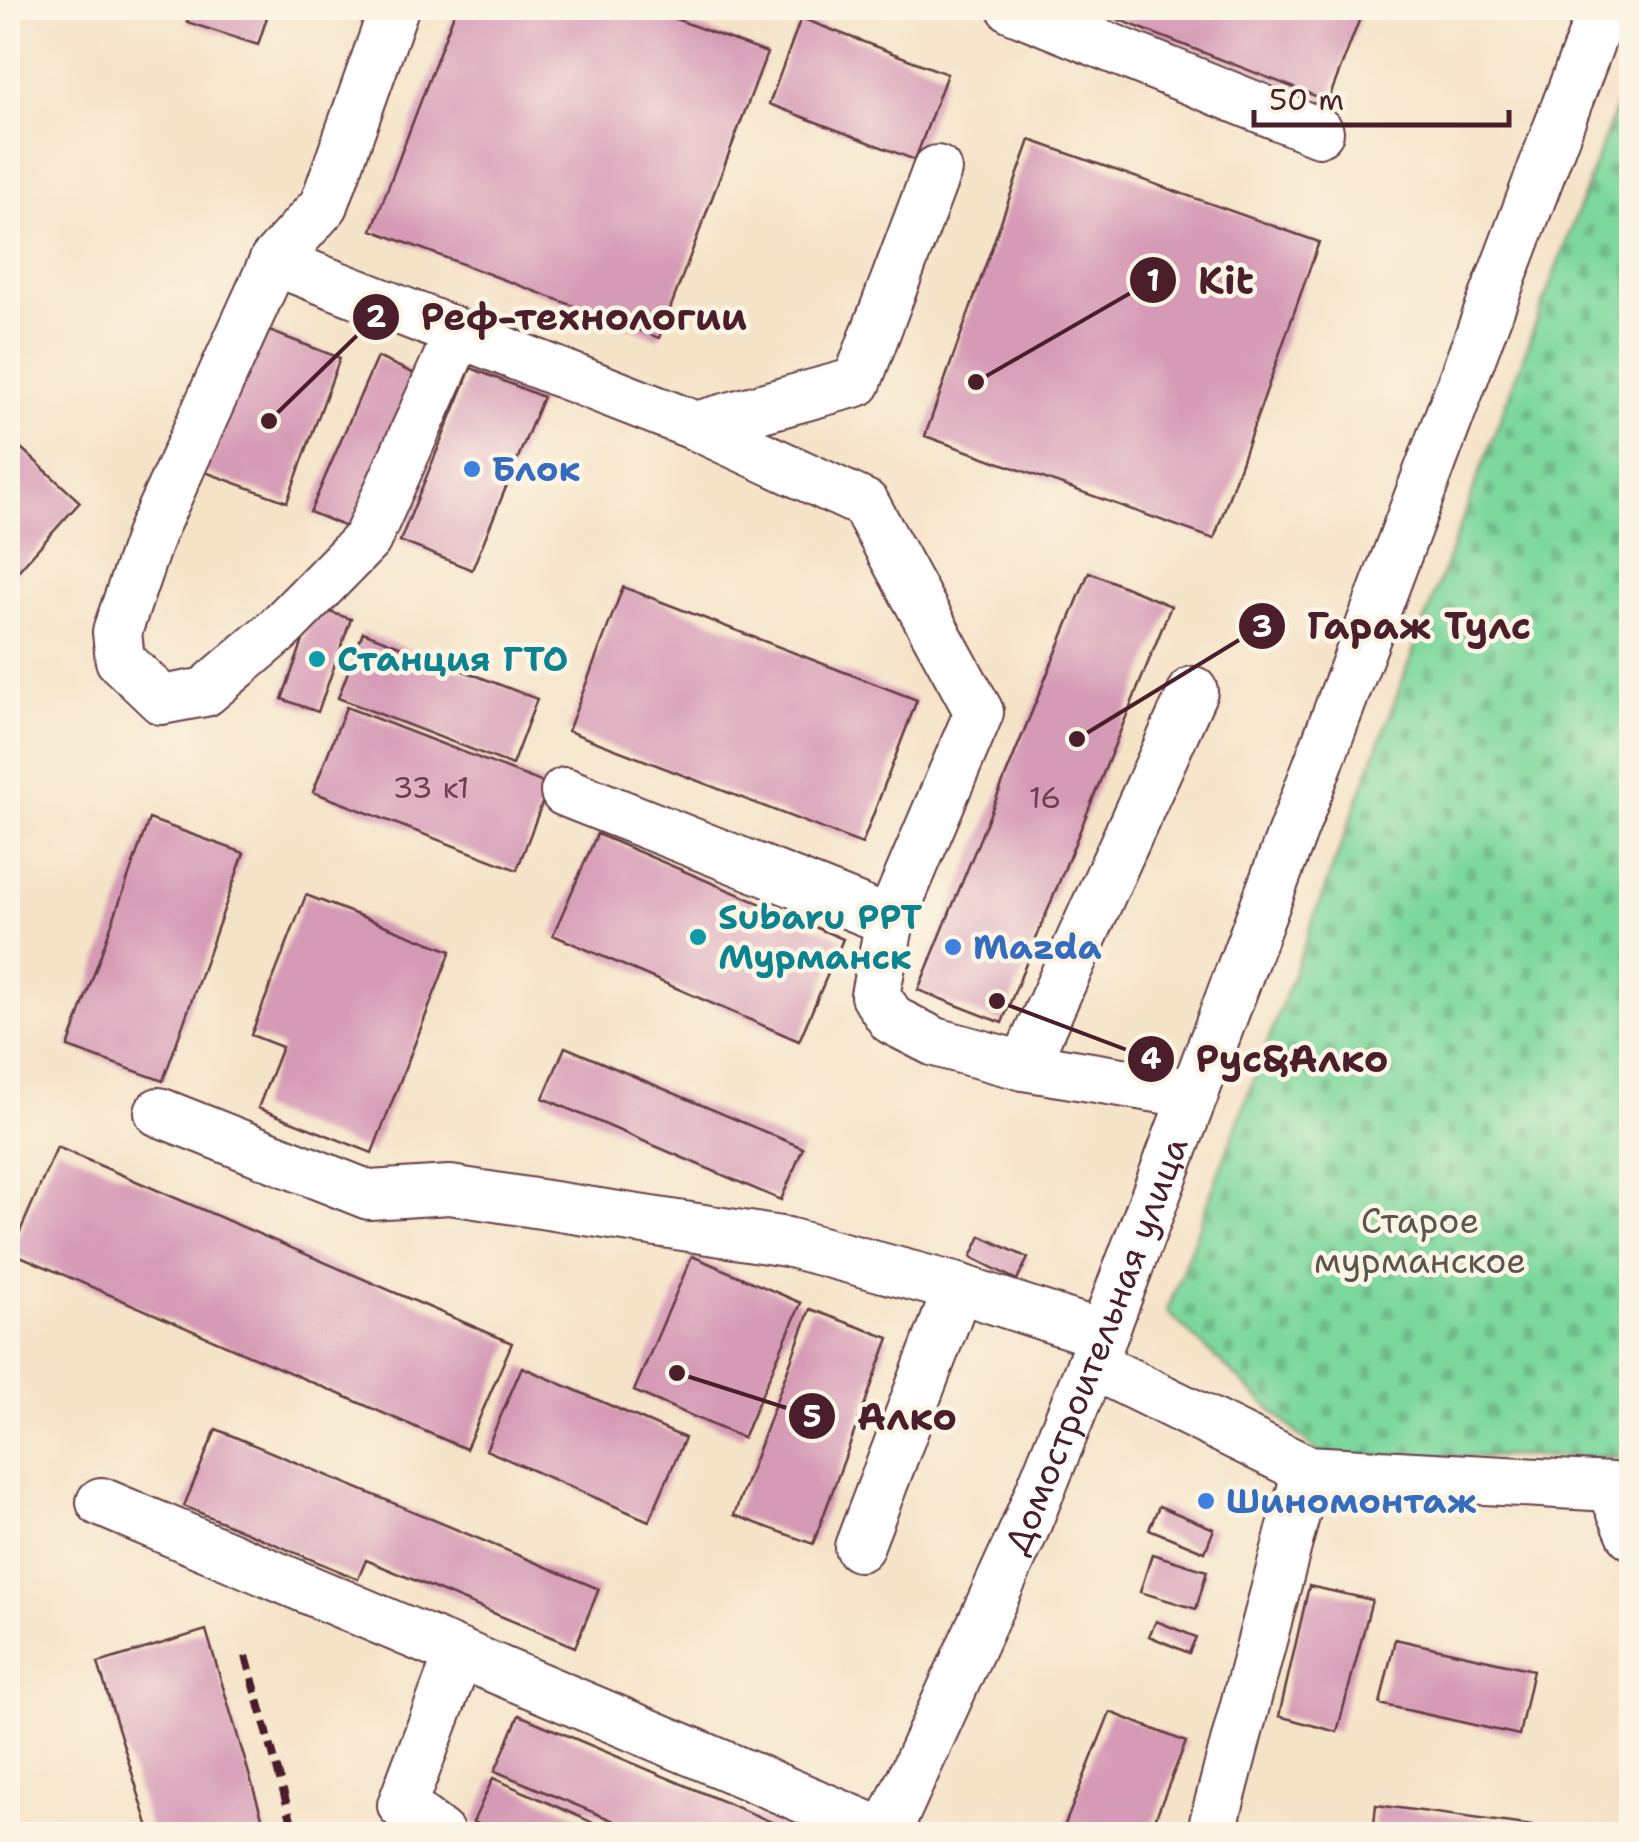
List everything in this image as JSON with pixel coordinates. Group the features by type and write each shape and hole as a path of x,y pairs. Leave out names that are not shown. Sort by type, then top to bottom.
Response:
{"street":[{"path":"394,8 324,205 274,261 151,533 117,632 120,660 162,700 206,692 278,630 367,540 458,334"},
{"path":"1012,8 1320,132"},
{"name":"Домостроительная улица","path":"887,1834 1023,1533 1097,1349 1603,8"},
{"path":"696,426 857,382 936,170"},
{"path":"274,261 696,426 864,504 979,712 890,921 875,995 892,1020 934,1042 1024,1066 1194,1094"},
{"path":"1024,1066 1194,690"},
{"path":"565,792 890,921"},
{"path":"159,1112 370,1195 450,1190 768,1239 958,1288 1097,1349 1307,1470 1621,1487 1632,1534"},
{"path":"860,1547 958,1288"},
{"path":"1211,1834 1307,1470"},
{"path":"101,1502 887,1834"},
{"path":"436,1834 402,1805 459,1654"}],"green space":[{"name":"Старое мурманское","path":"1631,68 1631,1457 1321,1456 1167,1312"}],"building":[{"path":"192,8 270,8 258,45 187,22"},
{"path":"456,8 646,8 767,53 659,338 372,230"},
{"path":"1089,8 1364,8 1328,101"},
{"path":"801,18 947,74 915,160 769,104"},
{"path":"1030,140 1319,242 1214,539 925,436"},
{"path":"259,327 340,358 287,502 205,472"},
{"path":"377,357 424,378 358,532 310,512"},
{"name":"Блок","path":"471,368 543,397 472,570 400,541"},
{"path":"8,436 80,502 8,582"},
{"path":"1089,572 1171,606 1002,1023 918,990"},
{"path":"623,587 917,700 862,844 568,731"},
{"name":"Станция ГТО","path":"315,607 351,619 318,712 282,699"},
{"path":"363,632 537,699 512,765 338,698"},
{"path":"346,707 549,785 517,870 313,792"},
{"path":"149,819 244,853 163,1081 68,1047"},
{"name":"Subaru РРТ Мурманск","path":"597,834 843,939 799,1041 553,935"},
{"path":"306,895 451,951 372,1153 258,1108 282,1047 251,1035"},
{"path":"565,1047 803,1148 781,1200 543,1098"},
{"path":"57,1147 512,1343 466,1449 11,1252"},
{"path":"981,1236 1028,1258 1017,1280 971,1257"},
{"path":"692,1256 801,1303 743,1438 634,1391"},
{"path":"810,1309 889,1338 813,1544 734,1515"},
{"path":"522,1367 685,1438 649,1521 486,1450"},
{"path":"216,1429 599,1589 575,1647 366,1560 358,1579 184,1506"},
{"path":"1159,1506 1214,1529 1205,1552 1149,1529"},
{"path":"1152,1554 1207,1571 1196,1609 1140,1592"},
{"path":"1309,1586 1372,1600 1337,1732 1279,1716"},
{"path":"1156,1621 1196,1637 1189,1653 1149,1636"},
{"path":"206,1630 267,1834 151,1834 98,1663"},
{"path":"1395,1639 1533,1670 1519,1735 1380,1704"},
{"path":"1110,1712 1186,1742 1149,1834 1083,1834 1064,1827"},
{"path":"519,1715 800,1834 645,1834 495,1771"},
{"path":"493,1778 596,1824 591,1834 501,1834 473,1822"},
{"path":"1376,1805 1534,1826 1533,1834 1373,1834"}],"railway":[{"path":"246,1656 295,1834"}],"place":[{"name":"Kit","path":"976,382"},
{"name":"Реф-технологии","path":"269,421"},
{"name":"Блок","path":"472,469"},
{"name":"Станция ГТО","path":"317,659"},
{"name":"Гараж Тулс","path":"1077,739"},
{"name":"Subaru РРТ Мурманск","path":"698,937"},
{"name":"Mazda","path":"953,947"},
{"name":"Рус&Алко","path":"997,1001"},
{"name":"Алко","path":"677,1373"},
{"name":"Шиномонтаж","path":"1206,1501"}]}
